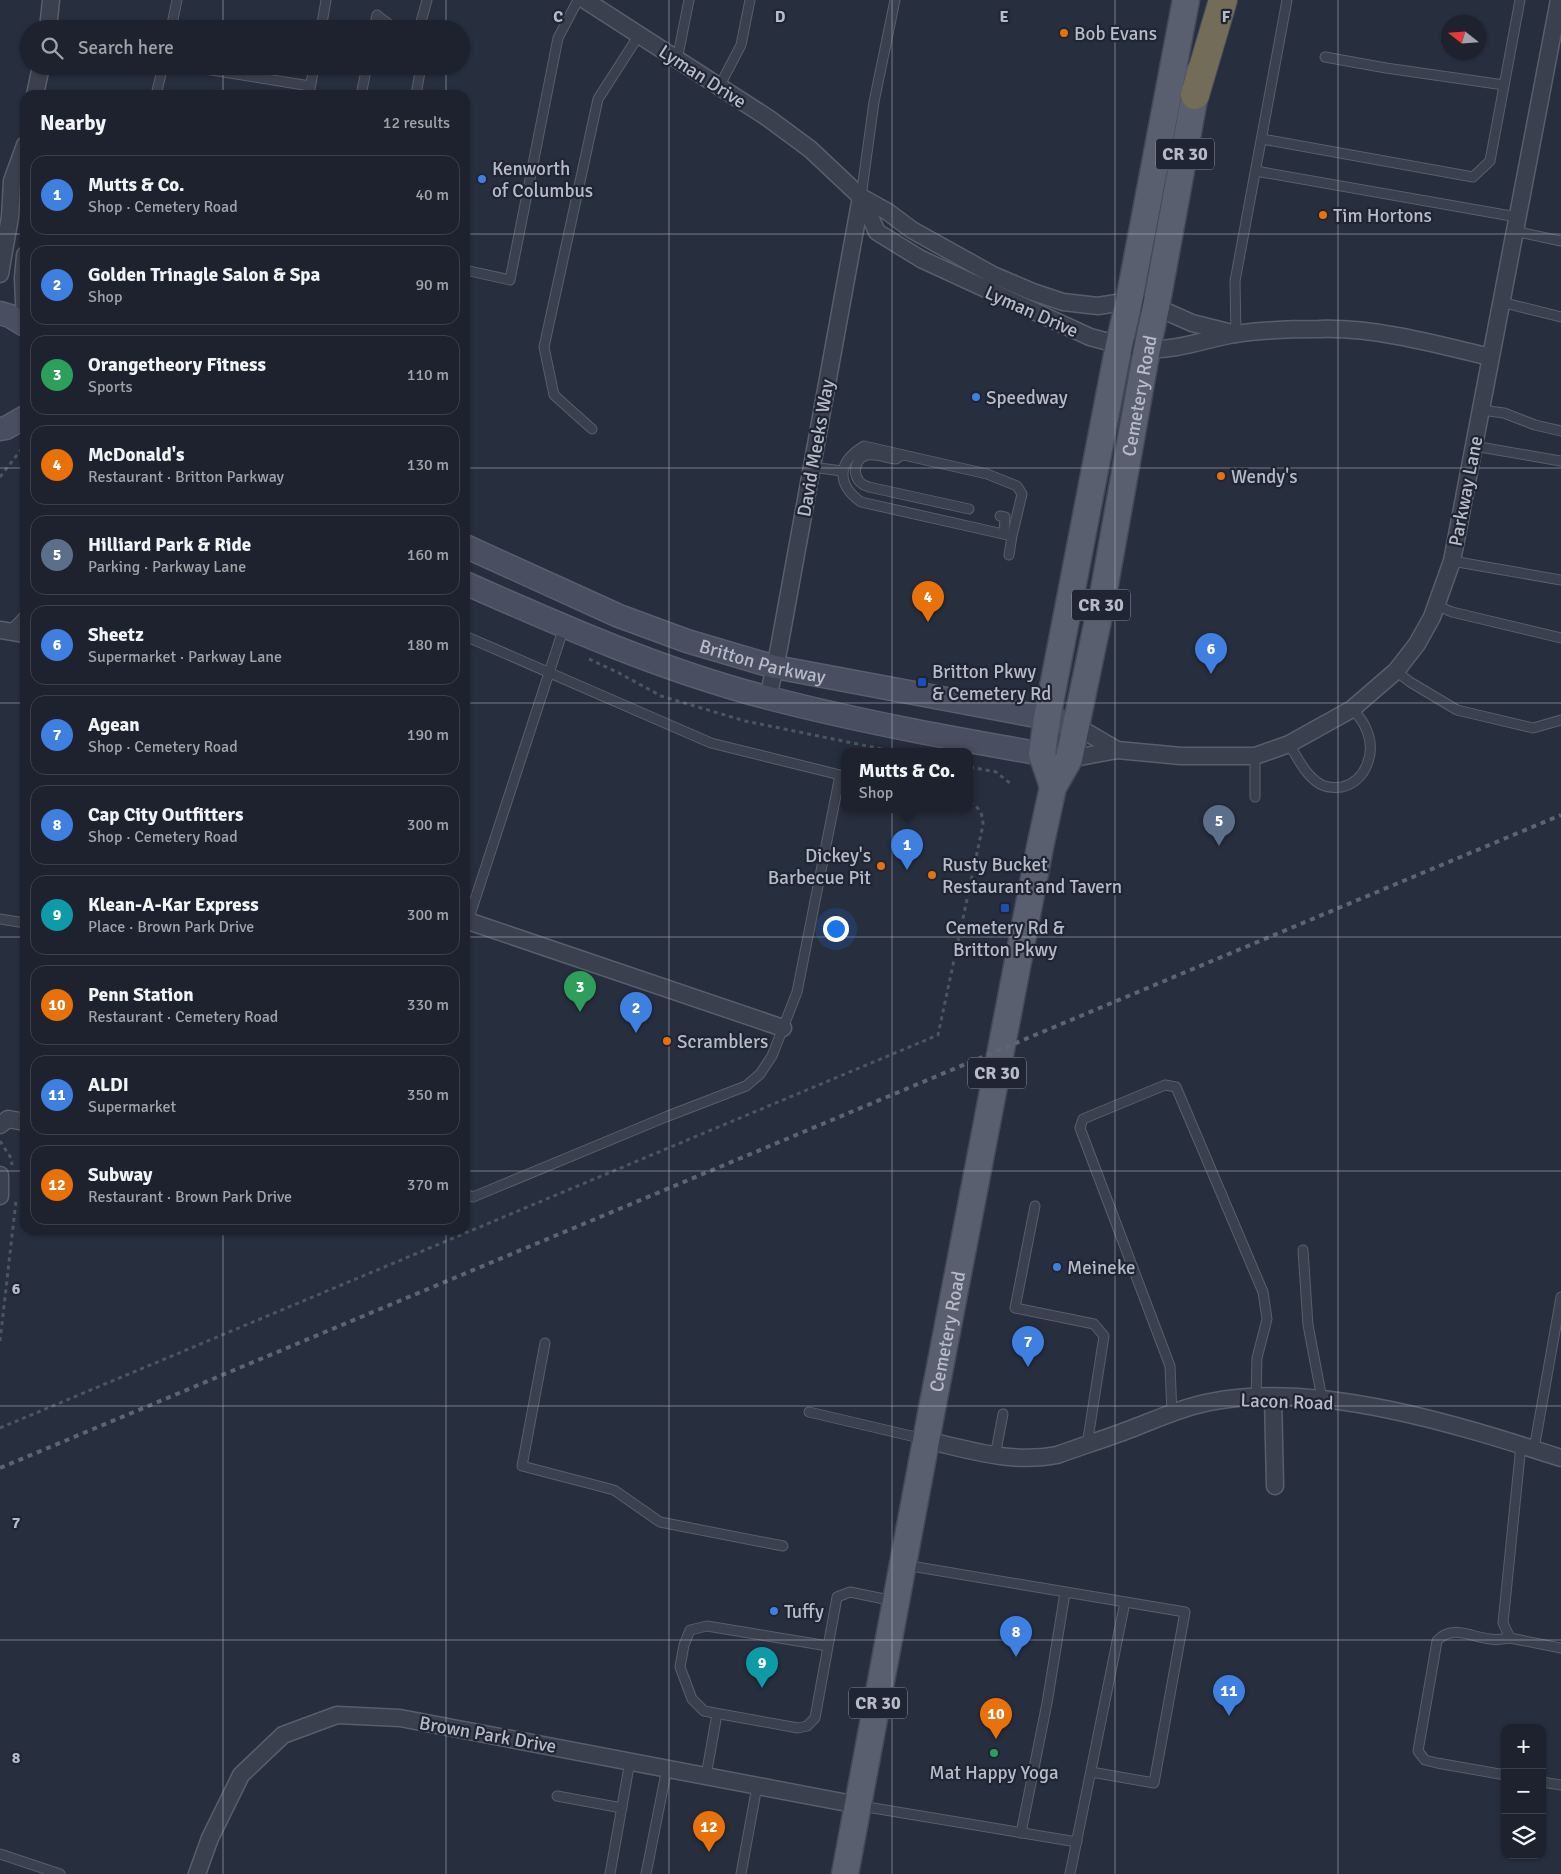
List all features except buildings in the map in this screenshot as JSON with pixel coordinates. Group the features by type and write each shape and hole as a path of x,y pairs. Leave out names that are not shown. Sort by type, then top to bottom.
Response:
{"highway":[{"path":"1195,95 1223,0"}],"main road":[{"name":"Cemetery Road","path":"1052,788 1042,754 1047,718 1186,0"},
{"name":"Cemetery Road","path":"845,1874 926,1440 1052,788 1070,759 1102,601 1212,0"},
{"path":"0,313 20,321"},
{"name":"Britton Parkway","path":"470,548 619,616 687,641 775,666 1047,718 1076,726"},
{"name":"Britton Parkway","path":"470,585 564,627 672,668 768,698 860,720 1070,759"}],"street":[{"path":"49,20 51,0"},
{"name":"Lyman Drive","path":"585,0 768,118 810,149 861,197 888,212 912,230 993,276 1063,302 1098,306 1129,301 1156,307 1192,323 1236,334"},
{"name":"Parkway Lane","path":"1070,759 1116,750 1181,756 1254,756 1289,744 1352,709 1396,671 1422,637 1452,561 1559,8"},
{"path":"36,90 39,75"},
{"path":"0,274 10,217 12,181 20,159"},
{"name":"Lyman Drive","path":"861,197 877,232 921,259 1090,337 1119,345 1147,349 1169,348 1236,334 1345,328 1490,357"},
{"name":"David Meeks Way","path":"768,698 861,197"},
{"name":"Parkway Lane","path":"1076,726 1116,750"},
{"path":"470,922 783,1028"},
{"path":"0,1125 8,1120 20,1121"},
{"path":"6,1171 7,1195"},
{"name":"Lacon Road","path":"926,1440 996,1456 1022,1459 1042,1458 1057,1455 1210,1402 1256,1396 1322,1399 1396,1411 1561,1458"},
{"path":"1273,1397 1275,1486"},
{"name":"Brown Park Drive","path":"197,1874 210,1838 241,1775 283,1735 337,1715 395,1717 858,1805"}],"lane":[{"path":"173,20 178,0"},
{"path":"323,20 326,0"},
{"path":"421,20 427,0"},
{"path":"470,271 510,280 558,38 578,0"},
{"path":"677,60 689,0"},
{"path":"719,87 742,45 750,0"},
{"path":"861,197 874,102 895,0"},
{"path":"1236,334 1235,281 1287,0"},
{"path":"1262,139 1473,178 1490,161 1520,0"},
{"path":"376,20 377,15 384,20"},
{"path":"592,429 554,394 544,348 598,99 640,35"},
{"path":"1325,57 1504,85"},
{"path":"157,90 160,75"},
{"path":"230,75 304,90"},
{"path":"309,90 312,75"},
{"path":"362,90 365,75"},
{"path":"417,90 419,75"},
{"path":"1256,170 1516,224 1561,241"},
{"path":"1501,302 1561,317"},
{"path":"1480,410 1504,413 1535,425 1561,431"},
{"path":"864,446 987,474 1017,486 1022,494 1008,535 861,502 851,495 845,486 842,471 848,459 864,446"},
{"path":"1474,446 1561,461"},
{"path":"902,455 896,459 867,455 859,460 856,468 859,482 869,488 968,509"},
{"path":"812,467 842,471"},
{"path":"1000,516 1005,518 1010,554"},
{"path":"1452,561 1561,580"},
{"path":"1436,605 1452,612 1561,638"},
{"path":"12,632 20,622"},
{"path":"470,909 564,627"},
{"path":"470,638 548,674 711,743 840,775 797,992 768,1062 760,1074 746,1086 473,1197 470,1196"},
{"path":"1396,671 1410,682 1457,710 1533,728 1561,720"},
{"path":"1289,744 1308,774 1320,784 1334,788 1352,784 1365,772 1370,751 1368,732 1361,719 1352,709"},
{"path":"1254,756 1255,797"},
{"path":"0,919 20,922"},
{"path":"1172,1414 1170,1366 1080,1128 1083,1119 1165,1085 1176,1087 1263,1292 1267,1319 1257,1358 1256,1396"},
{"path":"1035,1206 1015,1308 1094,1324 1104,1336 1087,1444"},
{"path":"1304,1250 1308,1325 1322,1399"},
{"path":"1510,1638 1503,1623 1527,1447 1561,1298"},
{"path":"545,1343 522,1466 614,1490 660,1522 783,1546"},
{"path":"810,1412 926,1440"},
{"path":"996,1456 1003,1414"},
{"path":"903,1564 1185,1612 1154,1783 1091,1772"},
{"path":"828,1646 707,1626 690,1630 684,1645 680,1667 692,1699 704,1712 798,1728 807,1726 815,1718 837,1598 850,1592 896,1602"},
{"path":"1021,1833 1066,1593"},
{"path":"1070,1874 1125,1602"},
{"path":"1501,1775 1436,1764 1424,1760 1418,1751 1437,1641 1443,1634 1452,1631 1492,1640 1510,1638 1561,1648"},
{"path":"706,1776 717,1714"},
{"path":"610,1874 630,1761"},
{"path":"646,1874 667,1768"},
{"path":"1546,1783 1561,1785"},
{"path":"741,1874 757,1786"},
{"path":"557,1796 622,1808"},
{"path":"858,1805 1077,1842"},
{"path":"0,1854 60,1874"}],"path":[{"path":"0,477 20,451"},
{"path":"973,768 996,772 1011,784"},
{"path":"0,1141 11,1158 6,1171"},
{"path":"0,1341 16,1202 7,1195"}],"railway":[{"path":"0,1468 1561,815"}],"place":[{"name":"Bob Evans","path":"1064,33"},
{"name":"Kenworth of Columbus","path":"482,179"},
{"name":"Tim Hortons","path":"1323,215"},
{"name":"Speedway","path":"976,397"},
{"name":"Wendy's","path":"1221,476"},
{"name":"McDonald's","path":"928,622"},
{"name":"Sheetz","path":"1211,674"},
{"name":"Britton Pkwy & Cemetery Rd","path":"922,682"},
{"name":"Hilliard Park & Ride","path":"1219,846"},
{"name":"Dickey's Barbecue Pit","path":"881,866"},
{"name":"Mutts & Co.","path":"907,870"},
{"name":"Rusty Bucket Restaurant and Tavern","path":"932,875"},
{"name":"Cemetery Rd & Britton Pkwy","path":"1005,908"},
{"name":"Orangetheory Fitness","path":"580,1012"},
{"name":"Golden Trinagle Salon & Spa","path":"636,1033"},
{"name":"Scramblers","path":"667,1041"},
{"name":"Meineke","path":"1057,1267"},
{"name":"Agean","path":"1028,1367"},
{"name":"Tuffy","path":"774,1611"},
{"name":"Cap City Outfitters","path":"1016,1657"},
{"name":"Klean-A-Kar Express","path":"762,1688"},
{"name":"ALDI","path":"1229,1716"},
{"name":"Penn Station","path":"996,1739"},
{"name":"Mat Happy Yoga","path":"994,1753"},
{"name":"Subway","path":"709,1852"}]}
